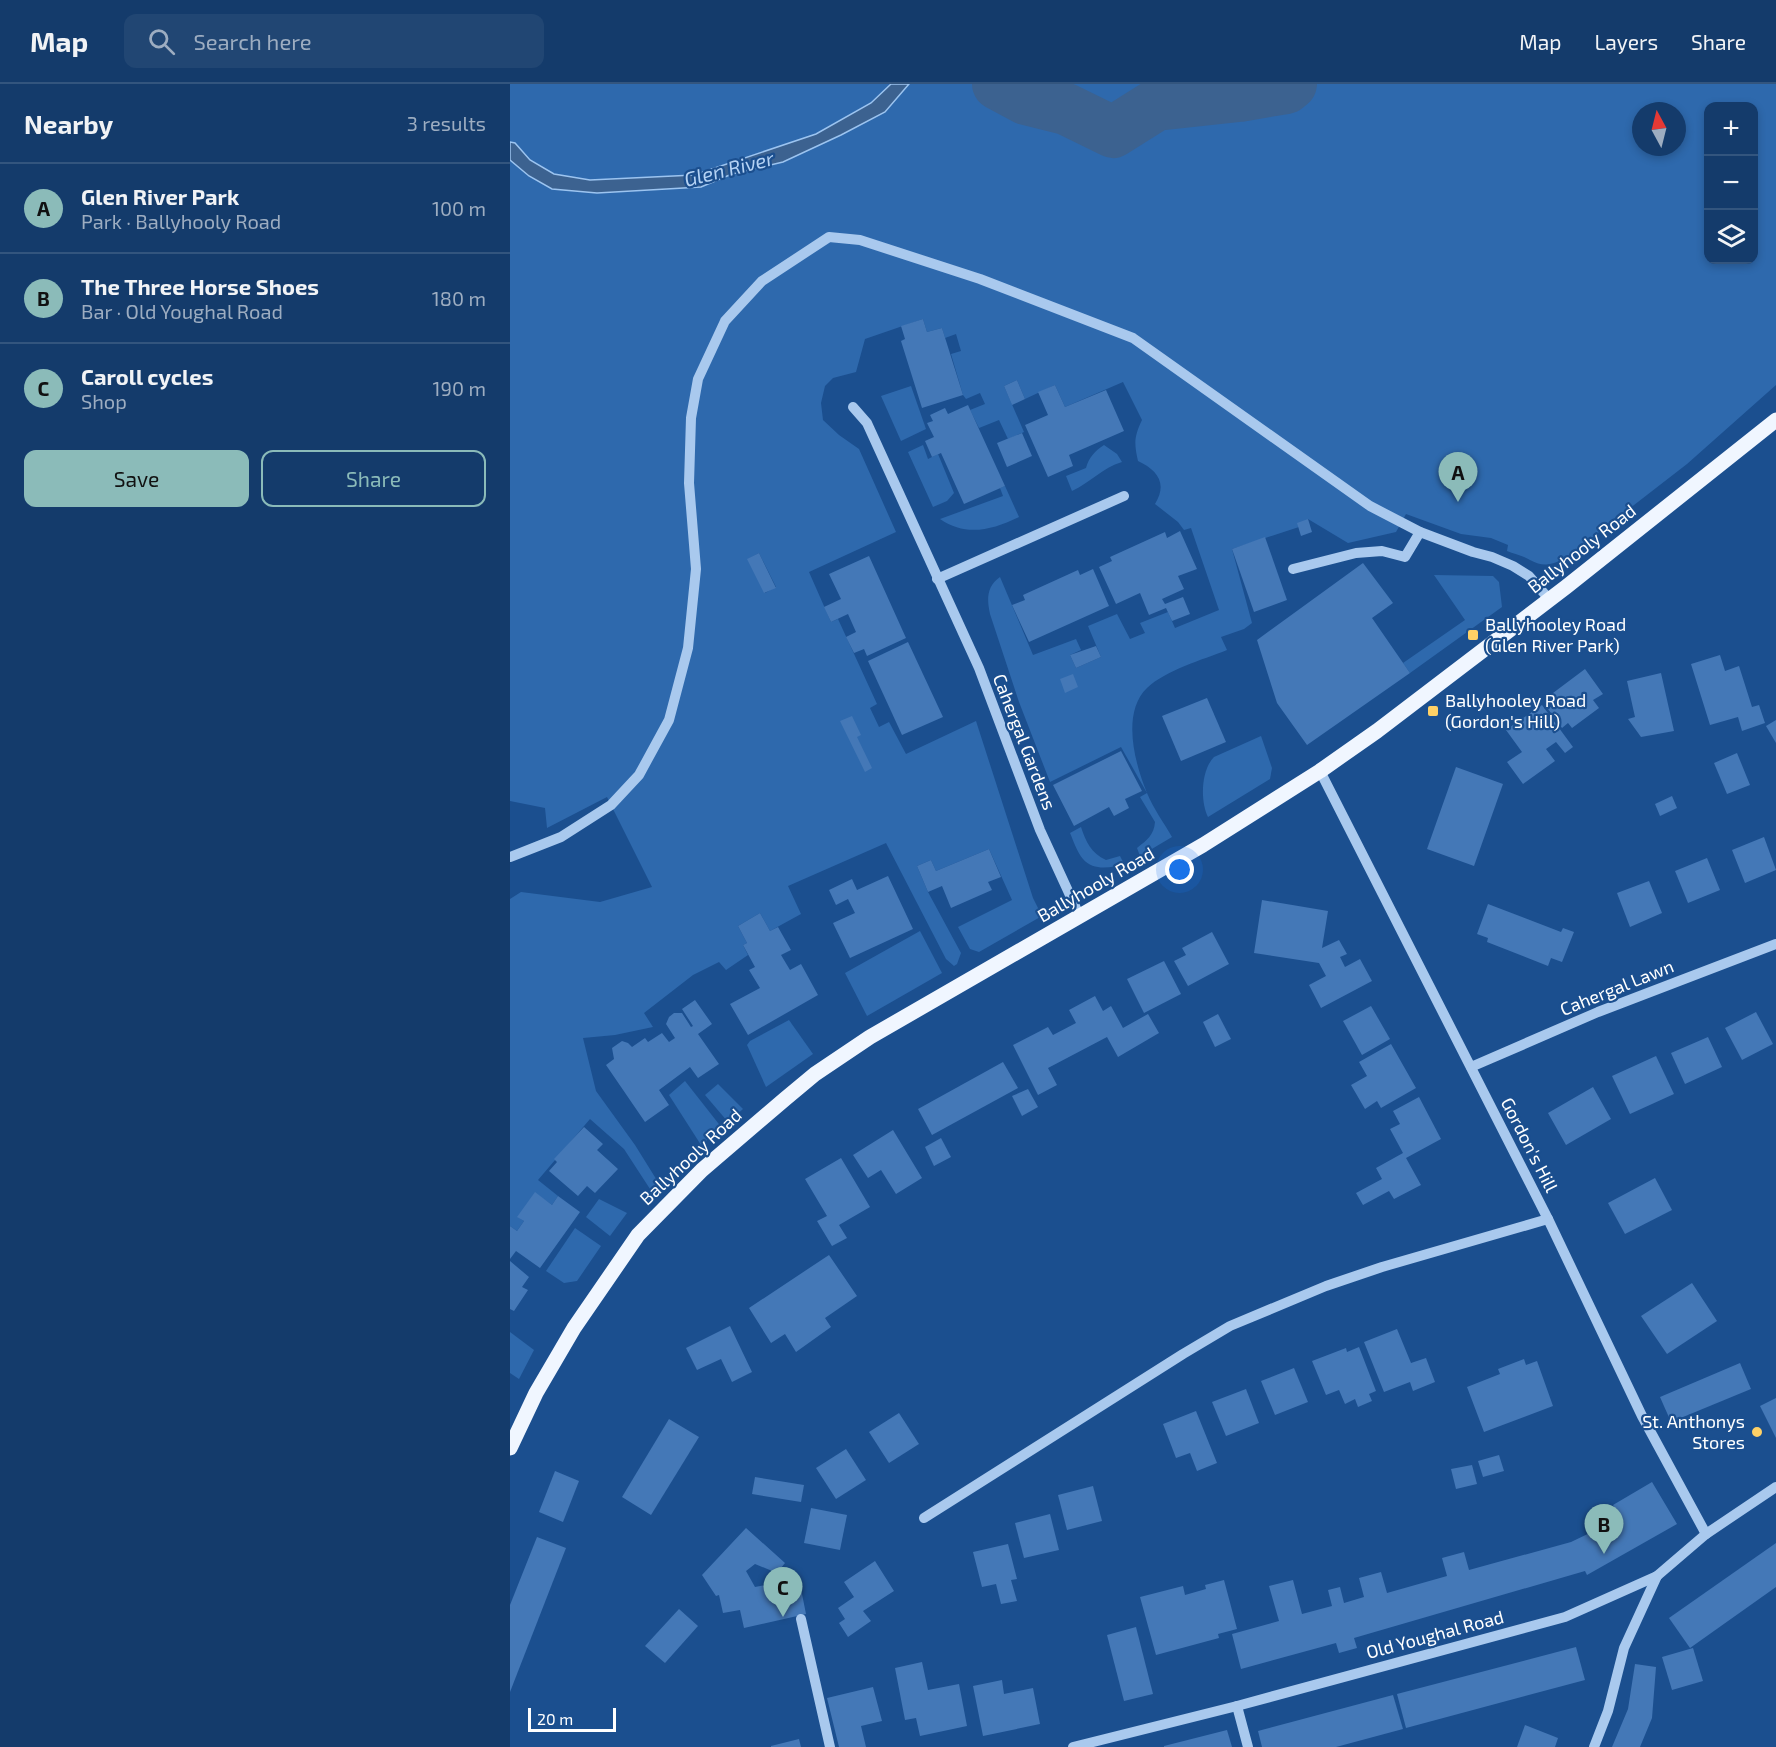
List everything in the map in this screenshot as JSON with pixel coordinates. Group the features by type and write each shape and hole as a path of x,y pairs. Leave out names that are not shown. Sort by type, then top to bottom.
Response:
{"main road":[{"name":"Ballyhooly Road","path":"510,1448 536,1393 598,1290 638,1235 702,1170 785,1098 815,1074 863,1042 1203,846 1320,771 1377,731 1648,523 1776,420"}],"street":[{"path":"510,856 561,837 610,804 639,775 669,720 688,648 696,569 689,483 691,418 698,378 725,321 762,281 829,237 860,240 980,279 1132,338 1370,506 1420,532 1513,566 1529,576 1549,599"},
{"name":"Cahergal Gardens","path":"854,407 867,423 979,668 1040,830 1080,917"},
{"path":"937,579 1124,496"},
{"path":"1293,569 1356,553 1382,551 1405,557 1420,532"},
{"name":"Gordon's Hill","path":"1320,771 1548,1219 1642,1416 1706,1534"},
{"name":"Cahergal Lawn","path":"1471,1067 1598,1012 1776,944"},
{"path":"924,1518 1230,1326 1326,1286 1382,1267 1548,1219"},
{"name":"Old Youghal Road","path":"1073,1747 1237,1706 1565,1617 1657,1575 1706,1534 1776,1487"},
{"path":"1594,1747 1608,1711 1624,1648 1657,1575"},
{"path":"801,1619 830,1747"},
{"path":"1237,1706 1248,1747"}],"shaded area":[{"path":"510,84 1776,84 1776,385 1687,464 1563,560 1554,563 1539,564 1507,551 1508,545 1491,538 1461,534 1406,514 1396,532 1348,543 1308,519 1299,527 1232,549 1252,623 1244,629 1221,637 1227,650 1164,676 1147,688 1139,698 1134,711 1133,739 1138,768 1147,793 1121,747 1050,782 1019,702 988,604 990,589 1000,577 1033,655 1076,639 1081,650 1070,655 1076,668 1101,657 1088,626 1117,614 1130,639 1145,633 1140,623 1168,612 1175,628 1219,610 1191,528 1184,530 1178,522 1155,504 1159,496 1160,484 1155,473 1138,461 1136,440 1142,420 1123,382 1065,407 1055,385 1025,399 1017,380 1004,386 1024,432 1008,439 999,420 979,428 970,410 985,404 980,393 966,399 963,395 951,354 961,351 956,334 945,338 942,328 927,332 923,319 865,339 856,372 833,378 825,386 821,403 823,420 859,449 896,532 809,572 831,622 838,619 877,704 870,708 879,727 889,722 906,754 976,721 1033,898 1042,916 979,952 970,949 958,927 1012,900 989,849 936,871 931,860 917,866 928,892 961,953 954,966 946,959 886,843 788,886 801,914 770,931 760,913 738,926 747,943 743,945 748,955 726,970 719,962 693,975 644,1013 653,1027 615,1035 583,1038 596,1091 635,1145 658,1182 650,1189 624,1149 590,1119 538,1180 558,1196 552,1205 535,1193 518,1217 524,1221 517,1231 510,1226 510,899 521,892 600,902 652,887 607,797 547,828 545,808 510,801","holes":["759,553 776,587 765,593 748,559"]},
{"path":"911,386 926,429 901,441 881,396"},
{"path":"923,445 928,459 938,454 954,493 947,501 933,507 908,452"},
{"path":"1104,445 1117,454 1122,462 1108,468 1072,491 1066,476 1086,468 1093,455"},
{"path":"1005,486 1019,517 979,530 960,528 940,519 1003,496 1000,488"},
{"path":"1434,575 1493,576 1499,582 1502,607 1410,673 1403,663 1465,620"},
{"path":"1261,736 1272,768 1270,779 1208,817 1205,810 1203,786 1210,763 1214,757"},
{"path":"1147,793 1172,837 1140,856 1137,848 1152,834 1155,822 1140,797"},
{"path":"1081,827 1087,842 1096,854 1106,860 1120,856 1124,864 1102,868 1087,863 1079,853 1070,833"},
{"path":"920,931 942,973 867,1016 845,973"},
{"path":"789,1020 813,1054 766,1087 747,1045 750,1041"},
{"path":"685,1081 722,1128 701,1145 669,1095"},
{"path":"718,1084 743,1109 728,1122 705,1095"},
{"path":"599,1199 627,1213 610,1236 586,1217"},
{"path":"575,1228 601,1246 577,1281 564,1283 546,1271"},
{"path":"510,1332 534,1350 519,1379 510,1373"}],"water":[{"path":"891,84 909,84 885,112 783,162 732,174 701,187 597,193 552,189 529,176 510,160 510,142 515,143 530,160 554,174 590,180 694,175 816,134 871,103"}],"building":[{"path":"923,319 927,332 942,328 963,395 922,408 901,341 905,339 901,326"},
{"path":"1017,380 1025,399 1012,405 1004,386"},
{"path":"1055,385 1065,407 1106,390 1124,431 1069,455 1073,466 1048,477 1025,425 1048,415 1038,392"},
{"path":"968,405 1005,486 964,504 941,453 932,457 925,441 934,437 927,423 933,421 930,415 945,408 948,414"},
{"path":"1022,433 1032,456 1007,467 997,443"},
{"path":"1308,519 1312,532 1301,536 1297,523"},
{"path":"1180,531 1197,569 1178,576 1184,589 1162,599 1165,604 1183,597 1190,614 1172,621 1166,608 1149,615 1140,593 1116,604 1099,567 1112,561 1110,557 1165,532 1167,538"},
{"path":"1265,537 1287,600 1254,612 1232,549"},
{"path":"759,553 776,588 764,593 747,559"},
{"path":"869,556 906,638 867,656 864,649 854,653 846,637 856,632 848,614 831,622 824,607 841,599 829,574"},
{"path":"1363,563 1393,603 1372,618 1410,673 1307,745 1277,703 1257,640"},
{"path":"1093,569 1109,606 1029,642 1012,605 1025,600 1023,595 1078,570 1080,575"},
{"path":"908,642 943,717 902,735 868,661"},
{"path":"1096,646 1101,657 1076,668 1070,655"},
{"path":"1720,655 1725,671 1739,666 1752,707 1759,705 1765,723 1742,731 1738,717 1710,725 1691,664"},
{"path":"1585,669 1603,694 1593,700 1599,708 1572,728 1568,723 1562,728 1548,709 1555,704 1549,696"},
{"path":"1661,673 1674,731 1641,737 1628,719 1635,717 1627,681"},
{"path":"1073,674 1078,687 1065,693 1060,679"},
{"path":"1207,698 1226,742 1181,761 1162,716"},
{"path":"1542,705 1573,747 1565,753 1556,742 1546,749 1555,761 1523,784 1507,762 1522,752 1506,730"},
{"path":"852,716 861,735 857,737 872,768 865,772 840,721"},
{"path":"1776,720 1776,743 1766,726"},
{"path":"1121,751 1142,791 1125,799 1129,808 1114,816 1109,807 1074,826 1053,785"},
{"path":"1737,753 1750,785 1727,794 1714,763"},
{"path":"1456,767 1503,784 1474,866 1427,849"},
{"path":"1672,796 1677,808 1660,816 1655,804"},
{"path":"1764,837 1776,870 1745,883 1732,850"},
{"path":"989,849 1001,877 988,882 992,890 951,908 942,886 928,892 917,866 931,860 936,871"},
{"path":"1707,858 1720,890 1688,903 1675,871"},
{"path":"888,876 913,929 850,958 833,923 855,913 848,899 836,905 829,890 852,879 857,890"},
{"path":"1649,881 1662,913 1630,927 1617,893"},
{"path":"1262,900 1328,911 1322,948 1339,940 1347,954 1340,957 1345,967 1360,959 1372,981 1321,1008 1309,985 1326,976 1319,963 1254,953"},
{"path":"1488,904 1561,932 1563,928 1574,932 1562,962 1551,958 1548,966 1487,942 1488,938 1477,934"},
{"path":"760,913 770,931 778,927 791,950 781,955 790,970 801,964 818,995 748,1035 730,1004 760,988 749,970 755,967 743,945 747,943 738,926"},
{"path":"1212,932 1229,964 1188,986 1174,961 1186,955 1182,948"},
{"path":"1164,961 1181,994 1144,1013 1127,979"},
{"path":"1095,996 1103,1011 1111,1006 1123,1028 1148,1014 1159,1033 1118,1057 1107,1037 1048,1068 1057,1085 1038,1095 1013,1045 1048,1027 1053,1035 1076,1023 1069,1010"},
{"path":"695,1000 712,1024 698,1034 719,1064 698,1078 690,1067 659,1090 669,1105 645,1122 606,1065 614,1059 612,1048 622,1041 632,1047 645,1038 648,1042 662,1033 669,1042 675,1038 666,1024 669,1017 674,1013 682,1013 691,1027 693,1026 682,1009"},
{"path":"1371,1006 1390,1039 1362,1055 1343,1021"},
{"path":"1756,1012 1773,1044 1742,1060 1725,1028"},
{"path":"1218,1014 1231,1039 1215,1047 1203,1022"},
{"path":"1708,1037 1722,1067 1685,1084 1671,1053"},
{"path":"1391,1044 1416,1088 1381,1108 1377,1101 1365,1109 1351,1085 1367,1076 1359,1062"},
{"path":"1656,1056 1674,1094 1630,1114 1612,1076"},
{"path":"1003,1062 1018,1088 932,1135 918,1109"},
{"path":"1593,1087 1611,1119 1566,1145 1548,1113"},
{"path":"1028,1089 1038,1107 1022,1116 1012,1096"},
{"path":"1419,1097 1441,1139 1406,1158 1421,1185 1394,1199 1389,1191 1363,1205 1356,1193 1382,1179 1376,1168 1403,1153 1390,1129 1400,1124 1393,1111"},
{"path":"584,1127 603,1144 597,1150 618,1169 595,1193 587,1186 578,1196 549,1171 557,1162 554,1159"},
{"path":"893,1130 922,1178 896,1194 881,1170 868,1178 853,1155"},
{"path":"941,1138 951,1157 934,1166 925,1147"},
{"path":"841,1158 870,1207 839,1225 847,1238 832,1246 817,1221 827,1216 805,1179"},
{"path":"1655,1178 1672,1210 1625,1234 1608,1203"},
{"path":"535,1192 552,1205 558,1196 580,1212 540,1268 516,1251 510,1259 510,1226 517,1231 524,1221 517,1217"},
{"path":"829,1255 857,1296 825,1318 831,1327 796,1352 785,1334 771,1343 749,1308"},
{"path":"510,1261 529,1277 522,1287 528,1290 514,1311 510,1309"},
{"path":"1692,1283 1717,1321 1667,1354 1641,1316"},
{"path":"730,1326 752,1372 732,1382 721,1359 697,1370 686,1348"},
{"path":"1397,1329 1411,1363 1426,1358 1435,1382 1413,1391 1410,1382 1384,1392 1364,1342"},
{"path":"1359,1347 1376,1391 1369,1394 1372,1401 1358,1407 1355,1399 1345,1404 1339,1390 1326,1395 1312,1361 1346,1348 1347,1352"},
{"path":"1524,1359 1526,1365 1537,1361 1553,1406 1484,1432 1467,1387 1500,1374 1498,1369"},
{"path":"1740,1363 1751,1389 1671,1422 1660,1397"},
{"path":"1294,1368 1308,1402 1275,1415 1261,1381"},
{"path":"1246,1389 1259,1423 1226,1436 1212,1402"},
{"path":"1776,1398 1776,1438 1760,1406"},
{"path":"1196,1411 1217,1463 1197,1471 1190,1453 1176,1458 1163,1424"},
{"path":"899,1413 919,1444 889,1463 869,1432"},
{"path":"669,1419 699,1437 651,1515 622,1497"},
{"path":"846,1449 866,1480 836,1499 816,1468"},
{"path":"1499,1455 1504,1471 1483,1477 1478,1461"},
{"path":"1472,1465 1477,1484 1456,1489 1451,1469"},
{"path":"555,1471 579,1481 563,1522 539,1512"},
{"path":"755,1477 804,1485 801,1502 752,1494"},
{"path":"1652,1482 1677,1524 1587,1575 1585,1571 1354,1638 1357,1648 1339,1653 1336,1643 1241,1669 1232,1634 1279,1621 1269,1586 1293,1580 1302,1614 1332,1606 1328,1590 1340,1587 1344,1603 1364,1597 1359,1578 1381,1572 1387,1593 1447,1576 1442,1558 1464,1552 1469,1570 1571,1542 1621,1518 1613,1505"},
{"path":"1093,1486 1102,1521 1067,1530 1058,1495"},
{"path":"811,1508 847,1515 840,1550 804,1543"},
{"path":"1050,1514 1059,1550 1024,1558 1015,1523"},
{"path":"746,1528 785,1563 777,1573 755,1564 746,1571 755,1587 799,1579 806,1614 744,1628 740,1610 723,1613 719,1595 716,1596 702,1575"},
{"path":"537,1537 566,1548 510,1692 510,1605"},
{"path":"1776,1543 1776,1587 1690,1648 1669,1618"},
{"path":"1008,1544 1017,1579 1011,1580 1017,1601 1001,1604 996,1584 982,1587 973,1552"},
{"path":"875,1561 894,1591 863,1611 871,1621 848,1637 839,1623 845,1619 838,1608 854,1597 844,1582"},
{"path":"1224,1580 1237,1629 1218,1634 1219,1638 1156,1655 1140,1597 1183,1586 1185,1595 1206,1589 1205,1585"},
{"path":"679,1609 698,1626 665,1663 645,1646"},
{"path":"1136,1627 1153,1694 1124,1701 1107,1635"},
{"path":"1576,1647 1585,1680 1406,1728 1397,1694"},
{"path":"1693,1648 1703,1681 1672,1690 1662,1657"},
{"path":"922,1662 928,1690 959,1684 967,1726 920,1736 916,1718 905,1720 895,1668"},
{"path":"1635,1664 1656,1667 1652,1718 1640,1747 1612,1747 1628,1709"},
{"path":"1002,1680 1004,1694 1033,1688 1040,1724 983,1736 973,1686"},
{"path":"873,1687 882,1721 861,1726 866,1747 839,1747 827,1698"},
{"path":"1393,1695 1403,1729 1336,1747 1262,1747 1258,1731"},
{"path":"1525,1725 1558,1738 1555,1747 1517,1747"},
{"path":"1227,1730 1232,1747 1164,1747 1164,1746"},
{"path":"799,1739 801,1747 771,1747 771,1746"}],"waterway":[{"name":"Glen River","path":"998,84 1026,99 1066,109 1113,132 1156,105 1239,96 1286,88 1291,84"}],"place":[{"name":"Glen River Park","path":"1458,502"},
{"name":"Ballyhooley Road (Glen River Park)","path":"1473,635"},
{"name":"Ballyhooley Road (Gordon's Hill)","path":"1433,711"},
{"name":"St. Anthonys Stores","path":"1757,1432"},
{"name":"The Three Horse Shoes","path":"1604,1554"},
{"name":"Caroll cycles","path":"783,1617"}]}
